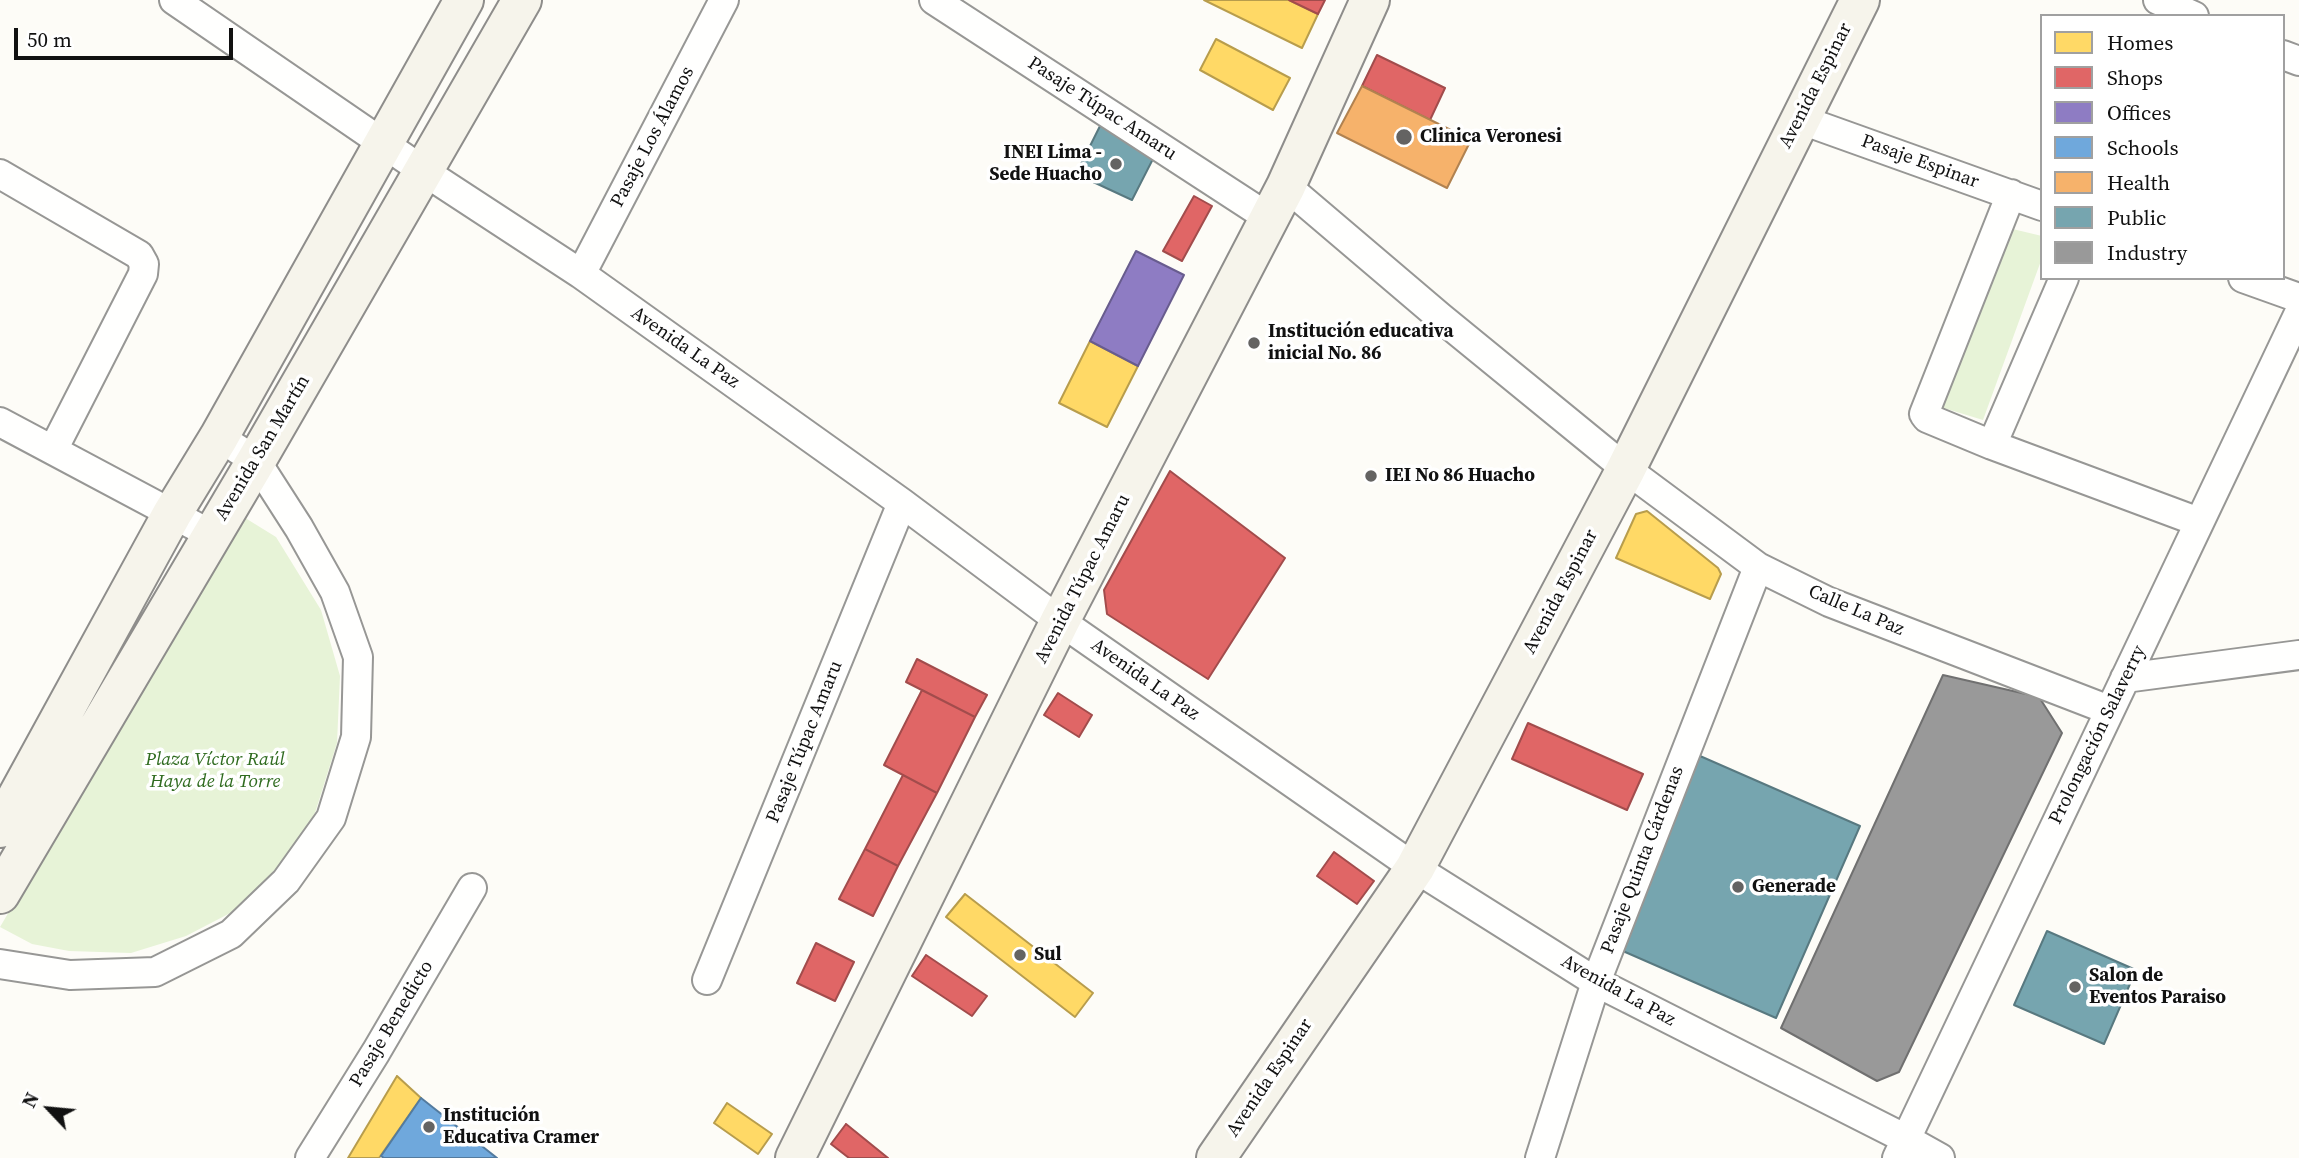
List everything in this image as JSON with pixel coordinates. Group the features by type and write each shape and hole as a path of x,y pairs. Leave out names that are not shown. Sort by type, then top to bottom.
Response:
{"street":[{"name":"Avenida La Paz","path":"174,0 425,172 581,274 902,503 1060,621 1415,868 1596,982 1901,1148 1940,1158"},
{"path":"0,828 172,514 219,437 464,0"},
{"name":"Avenida San Martín","path":"0,894 425,172 522,0"},
{"name":"Pasaje Los Álamos","path":"581,274 724,0"},
{"name":"Pasaje Túpac Amaru","path":"934,0 1278,202 1440,317 1626,469"},
{"name":"Avenida Túpac Amaru","path":"794,1158 1060,621 1278,202 1370,0"},
{"name":"Avenida Espinar","path":"1216,1158 1415,868 1626,469 1860,0"},
{"path":"2158,0 2190,14"},
{"name":"Pasaje Espinar","path":"1799,119 2040,205"},
{"path":"0,174 139,255 144,264 143,274 53,450"},
{"path":"2011,194 1924,411 1927,418 2199,522"},
{"path":"1992,445 2063,280"},
{"path":"2249,280 2299,298"},
{"name":"Prolongación Salaverry","path":"1901,1148 2299,313"},
{"path":"0,422 212,535"},
{"path":"0,964 70,975 155,972 231,934 286,881 331,818 356,737 358,657 335,592 256,461 219,437"},
{"name":"Calle La Paz","path":"1626,469 1758,567 1829,602 2109,710"},
{"name":"Pasaje Túpac Amaru","path":"707,980 902,503"},
{"name":"Pasaje Quinta Cárdenas","path":"1539,1158 1596,982 1758,567"},
{"path":"2125,678 2299,655"},
{"name":"Pasaje Benedicto","path":"310,1158 472,888"}],"green space":[{"path":"2000,226 2040,236 2040,263 1983,420 1934,405"},
{"name":"Plaza Víctor Raúl Haya de la Torre","path":"242,516 276,537 321,610 340,676 337,743 315,813 282,862 238,909 186,936 131,953 69,951 32,944 0,927"}],"building: Homes":[{"path":"1204,0 1289,0 1318,14 1302,48"},
{"path":"1216,39 1290,78 1273,110 1200,70"},
{"path":"1090,341 1138,366 1107,427 1059,403"},
{"path":"1647,511 1718,568 1721,574 1710,599 1616,558 1636,514"},
{"name":"Sul","path":"965,894 1093,993 1075,1017 946,917"},
{"path":"397,1076 421,1098 379,1158 348,1158"},
{"path":"727,1103 772,1134 758,1154 714,1123"}],"building: Shops":[{"path":"1289,0 1325,0 1318,14"},
{"path":"1377,55 1445,88 1430,120 1362,86"},
{"path":"1194,196 1212,206 1182,261 1163,251"},
{"path":"1170,471 1285,558 1208,679 1107,614 1104,590"},
{"path":"917,659 987,695 975,717 906,682"},
{"path":"922,690 975,717 937,793 884,765"},
{"path":"1058,693 1092,715 1079,737 1044,715"},
{"path":"1528,723 1643,774 1627,810 1512,759"},
{"path":"903,775 937,793 898,866 865,849"},
{"path":"865,849 898,866 873,916 839,899"},
{"path":"1334,852 1374,881 1357,904 1317,876"},
{"path":"816,943 854,962 835,1001 797,983"},
{"path":"926,955 987,996 972,1016 912,976"},
{"path":"846,1124 888,1158 849,1158 831,1144"}],"building: Offices":[{"path":"1136,251 1184,275 1138,366 1090,341"}],"building: Schools":[{"name":"Institución Educativa Cramer","path":"421,1098 497,1158 381,1156"}],"building: Health":[{"name":"Clinica Veronesi","path":"1362,86 1471,140 1447,188 1337,133"}],"building: Public":[{"name":"INEI Lima - Sede Huacho","path":"1101,124 1156,153 1132,200 1076,174"},
{"name":"Generade","path":"1700,756 1860,826 1776,1018 1616,948"},
{"name":"Salon de Eventos Paraiso","path":"2047,931 2136,970 2104,1044 2014,1005"}],"building: Industry":[{"path":"1943,675 2039,697 2062,733 1899,1072 1877,1081 1781,1028"}],"place":[{"name":"Clinica Veronesi","path":"1404,137"},
{"name":"INEI Lima - Sede Huacho","path":"1116,164"},
{"name":"Institución educativa inicial No. 86","path":"1254,343"},
{"name":"IEI No 86 Huacho","path":"1371,476"},
{"name":"Generade","path":"1738,887"},
{"name":"Sul","path":"1020,955"},
{"name":"Salon de Eventos Paraiso","path":"2075,987"},
{"name":"Institución Educativa Cramer","path":"429,1127"}]}
